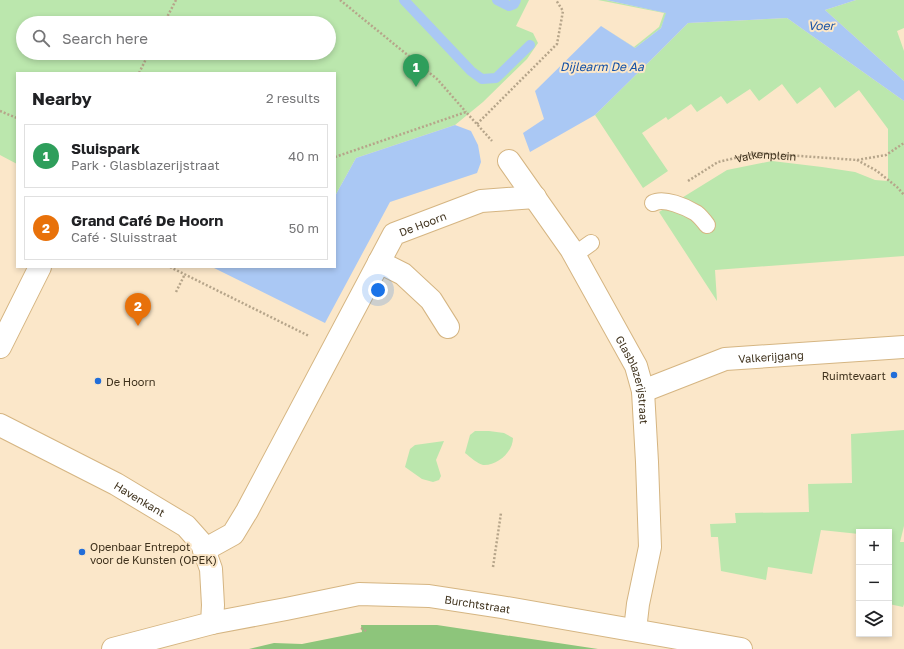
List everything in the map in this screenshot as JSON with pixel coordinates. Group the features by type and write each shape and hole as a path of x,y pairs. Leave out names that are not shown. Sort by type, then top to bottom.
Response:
{"street":[{"name":"Glasblazerijstraat","path":"509,161 571,249 583,249 636,366 643,391 650,547 638,604 635,630"},
{"name":"De Hoorn","path":"204,550 233,534 247,511 394,234 481,201 535,197"},
{"path":"379,262 403,274 431,300 448,327"},
{"path":"0,347 40,268"},
{"name":"Valkerijgang","path":"643,391 725,359 904,347"},
{"name":"Havenkant","path":"0,425 116,484 186,526 202,544 211,569 213,605 212,623"},
{"name":"Burchtstraat","path":"113,649 212,623 359,594 429,596 742,649"}],"lane":[{"path":"655,202 680,205 697,214 707,225"}],"path":[{"path":"168,16 176,0"},
{"path":"340,0 437,79 509,161"},
{"path":"477,124 557,44 563,11 556,0"},
{"path":"140,72 146,60"},
{"path":"0,111 16,118"},
{"path":"336,157 466,112"},
{"name":"Valkenplein","path":"655,202 718,162 757,153 857,160 886,155 904,143"},
{"path":"857,160 877,171 897,187 904,195"},
{"path":"172,268 333,348"},
{"path":"176,292 185,274"},
{"path":"493,567 501,513"},
{"path":"361,628 368,632"}],"green space":[{"path":"0,0 529,0 516,26 533,33 538,43 527,59 483,102 455,125 356,158 336,194 336,72 16,72 16,163 0,155"},
{"path":"598,0 606,0 667,13 661,28 635,48 601,26 634,47 659,27 664,13"},
{"path":"856,0 904,0 904,28 897,31 904,51 904,81 825,10"},
{"path":"787,18 904,101 904,256 715,270 717,301 659,212 727,170 772,161 855,172 875,180 888,181 888,129 859,90 835,108 820,87 797,104 782,84 759,101 750,89 727,104 721,96 697,112 691,104 668,120 666,117 642,133 668,171 643,188 595,115 688,23"},
{"path":"904,430 904,526 900,542 904,542 903,607 892,605 892,529 856,529 856,534 821,530 812,574 768,567 766,580 721,571 718,537 711,537 710,524 736,523 735,513 809,512 808,484 852,483 851,434"},
{"path":"475,431 504,433 513,438 510,448 499,461 488,465 483,465 465,453 470,435"},
{"path":"444,441 436,460 441,476 439,480 433,482 422,479 405,467 410,449 415,445"},
{"path":"361,625 437,625 598,649 249,649 274,643 302,644 362,632"}],"water":[{"name":"Dijlearm De Aa","path":"606,0 856,0 825,10 904,81 904,101 787,18 688,23 595,115 530,152 523,133 544,119 535,91 601,26 635,48 661,28 666,13"},
{"path":"455,125 471,131 478,145 481,162 477,173 390,202 325,323 214,268 336,268 336,194 356,158"}],"waterway":[{"path":"404,0 471,71 482,79 496,78 530,45"},
{"path":"497,0 509,6 514,4 516,0"}],"place":[{"name":"Sluispark","path":"416,87"},
{"name":"Grand Café De Hoorn","path":"138,326"},
{"name":"Ruimtevaart","path":"894,375"},
{"name":"De Hoorn","path":"98,381"},
{"name":"Openbaar Entrepot voor de Kunsten (OPEK)","path":"82,552"}],"water label":[{"name":"Voer","path":"821,25"}]}
